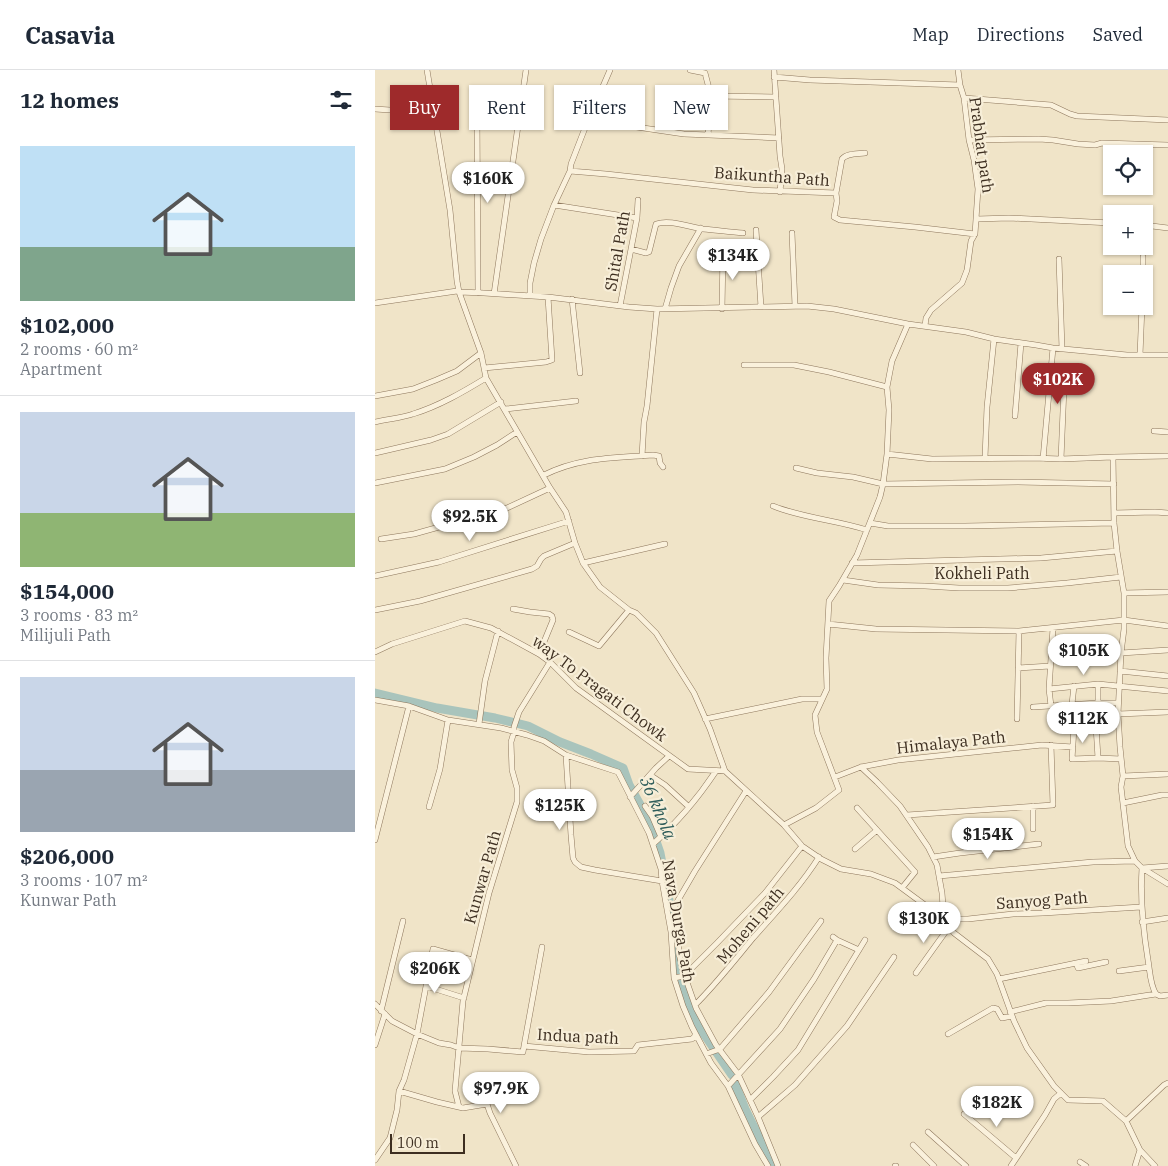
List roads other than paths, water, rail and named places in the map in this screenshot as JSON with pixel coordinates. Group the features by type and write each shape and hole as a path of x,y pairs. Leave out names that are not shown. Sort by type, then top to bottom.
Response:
{"street":[{"path":"427,70 429,85"},
{"path":"493,294 526,70"},
{"path":"604,85 610,70"},
{"path":"689,70 706,71 709,85"},
{"path":"774,70 782,168 780,192"},
{"name":"Prabhat path","path":"925,326 926,318 931,310 962,284 967,270 971,241 975,234 977,219 978,189 958,70"},
{"path":"774,77 810,80 960,84"},
{"path":"728,96 775,97"},
{"path":"964,98 1051,105 1077,116 1168,120"},
{"path":"375,109 390,110"},
{"path":"645,128 684,134 779,138"},
{"path":"437,130 459,292 481,353 486,378 566,512 583,563 600,587 629,610 636,612 655,633 694,694 710,729 725,771 784,825 802,846 841,869 871,874 895,883 944,919 954,934 988,959 997,974 1011,1014 1027,1048 1054,1086 1068,1100 1103,1101 1126,1122 1140,1150 1155,1166"},
{"path":"477,130 478,293"},
{"path":"529,296 538,247 554,205 570,171 574,155 585,130"},
{"path":"708,130 708,135"},
{"path":"969,140 1039,139 1079,144 1168,145"},
{"path":"836,193 842,159 847,155 865,153"},
{"name":"Baikuntha Path","path":"570,171 780,192 836,193 837,201 834,217 840,220 975,234"},
{"name":"Shital Path","path":"620,306 637,218 638,200"},
{"path":"554,205 637,218"},
{"path":"977,219 1009,218 1103,224"},
{"path":"631,249 649,252 656,224 658,223 671,223 743,233"},
{"path":"1153,226 1168,228"},
{"path":"665,309 679,266 701,228"},
{"path":"756,230 761,307"},
{"path":"792,234 795,306"},
{"path":"722,309 723,252"},
{"path":"1143,257 1143,265"},
{"path":"1059,259 1062,349"},
{"path":"375,304 457,291 572,299 657,309 807,306 835,309 908,324 966,332 994,339 1053,348 1141,356 1168,355"},
{"path":"484,368 552,360 548,297"},
{"path":"572,299 580,373"},
{"path":"641,456 657,309"},
{"path":"1141,356 1142,315"},
{"path":"784,825 816,808 839,790 817,732 815,715 827,689 826,658 829,601 857,555 880,497 887,454 889,410 887,387 892,361 908,324"},
{"path":"985,458 987,407 994,339"},
{"path":"1015,416 1021,343"},
{"path":"1043,459 1053,348"},
{"path":"375,396 413,389 436,380 457,371 481,353"},
{"path":"743,365 794,365 887,387"},
{"path":"375,422 421,411 462,392 486,378"},
{"path":"1061,459 1064,387"},
{"path":"505,410 576,401"},
{"path":"375,453 431,440 448,434 501,402"},
{"path":"1154,431 1168,432"},
{"path":"375,483 445,469 474,457 517,432"},
{"path":"887,454 932,459 1061,459 1168,456"},
{"path":"544,475 587,460 641,456 659,456 663,468"},
{"path":"1113,457 1115,484 1114,523 1125,593 1118,714 1123,776 1121,787 1128,846 1135,861 1141,868 1168,884"},
{"path":"796,468 883,484 1018,482 1115,484"},
{"path":"381,539 414,534 507,508 550,488"},
{"path":"773,506 784,511 850,524 867,530"},
{"path":"1114,512 1168,513"},
{"path":"375,576 439,562 569,521"},
{"path":"870,523 888,526 1114,523"},
{"path":"375,610 420,601 532,569 537,566 543,556 575,543"},
{"path":"583,563 665,544"},
{"path":"852,563 1041,558 1117,551"},
{"name":"Kokheli Path","path":"843,580 878,585 1008,588 1121,577"},
{"path":"1125,593 1168,592"},
{"path":"513,609 552,616 553,620 539,654"},
{"path":"569,632 599,646 629,610"},
{"path":"827,624 876,629 1019,631 1124,620 1168,626"},
{"name":"way To Pragati Chowk","path":"375,652 392,644 465,621 491,628 539,654 550,662 576,688 687,769 725,771"},
{"path":"1051,706 1049,689 1053,628"},
{"path":"479,724 485,681 498,631"},
{"path":"1017,719 1019,631"},
{"path":"1051,659 1168,650"},
{"name":"Kunwar Path","path":"459,1107 455,1091 464,998 489,892 517,802 517,788 512,770 511,742 513,727 519,712 550,662"},
{"path":"1018,668 1050,666"},
{"path":"1120,671 1168,676"},
{"path":"1049,689 1098,684 1168,691"},
{"path":"1098,684 1098,703"},
{"path":"1072,704 1074,686"},
{"path":"705,718 802,699 822,699"},
{"name":"Nava Durga Path","path":"375,701 409,706 448,720 501,728 527,735 544,741 566,755 618,772 649,833 661,869 671,932 674,978 683,1006 696,1036 711,1064 728,1086 755,1144 768,1166"},
{"path":"1033,707 1119,703"},
{"path":"375,840 409,706"},
{"path":"1118,714 1168,712"},
{"path":"429,808 439,769 448,720"},
{"path":"1119,725 1074,728 1072,759 1121,758"},
{"path":"1096,726 1098,758"},
{"path":"907,816 1053,805 1051,745"},
{"name":"Himalaya Path","path":"835,777 861,768 898,760 1051,745 1073,747"},
{"path":"566,755 573,858 577,865 602,871 662,880"},
{"path":"630,797 669,756"},
{"path":"861,768 877,782 907,816 937,864 944,919"},
{"path":"653,844 689,807 716,771"},
{"path":"650,774 689,807"},
{"path":"1123,776 1168,774"},
{"path":"746,791 675,904 679,953 684,976 695,1005 719,1049 738,1074 758,1117 777,1166"},
{"path":"1123,803 1168,795"},
{"path":"645,806 652,816 661,837"},
{"path":"1033,806 1033,829"},
{"path":"857,808 915,872 901,888"},
{"path":"855,849 877,830"},
{"path":"933,857 1039,844"},
{"path":"674,978 684,976 717,944 765,893 802,846"},
{"name":"Moheni path","path":"695,1005 714,986 792,894 819,857"},
{"path":"939,876 1093,862 1135,861"},
{"path":"1141,868 1168,866"},
{"path":"1141,868 1142,922 1149,967 1156,994"},
{"path":"666,905 675,904"},
{"name":"Sanyog Path","path":"944,919 1141,907"},
{"path":"1142,922 1168,918"},
{"path":"375,1045 403,921"},
{"path":"706,1054 719,1049 769,992 821,921"},
{"path":"916,973 949,927"},
{"path":"728,1086 780,1029 814,979 835,939 859,950"},
{"path":"750,1100 798,1050 865,940"},
{"path":"524,1046 542,947"},
{"path":"375,1160 390,1138 397,1110 399,1091 417,1034 433,949 473,960"},
{"path":"758,1117 795,1085 847,1026 894,957"},
{"path":"999,979 1086,961"},
{"path":"1076,964 1079,968 1106,962"},
{"path":"1119,971 1149,967"},
{"path":"426,986 464,998"},
{"path":"948,1034 993,1008 997,1008 1002,1018 1046,1003 1111,1001 1156,994 1161,996 1168,995"},
{"path":"375,1004 392,1020 417,1034 439,1043 459,1048"},
{"name":"Indua path","path":"459,1048 523,1052 524,1046 589,1052 634,1051 638,1045 692,1039 696,1036"},
{"path":"1126,1122 1168,1083"},
{"path":"399,1091 463,1108 487,1104 515,1166"},
{"path":"1011,1166 1054,1099 1061,1093"},
{"path":"964,1114 1016,1158"},
{"path":"928,1132 966,1166"},
{"path":"913,1145 934,1166"},
{"path":"1135,1166 1140,1150"},
{"path":"1080,1162 1086,1166"}],"waterway":[{"name":"36 khola","path":"375,693 437,708 528,726 560,742 623,768 629,785 649,821 660,853 675,932 678,970 687,1002 700,1028 732,1075"},
{"name":"36 khola","path":"735,1084 773,1166"}]}
